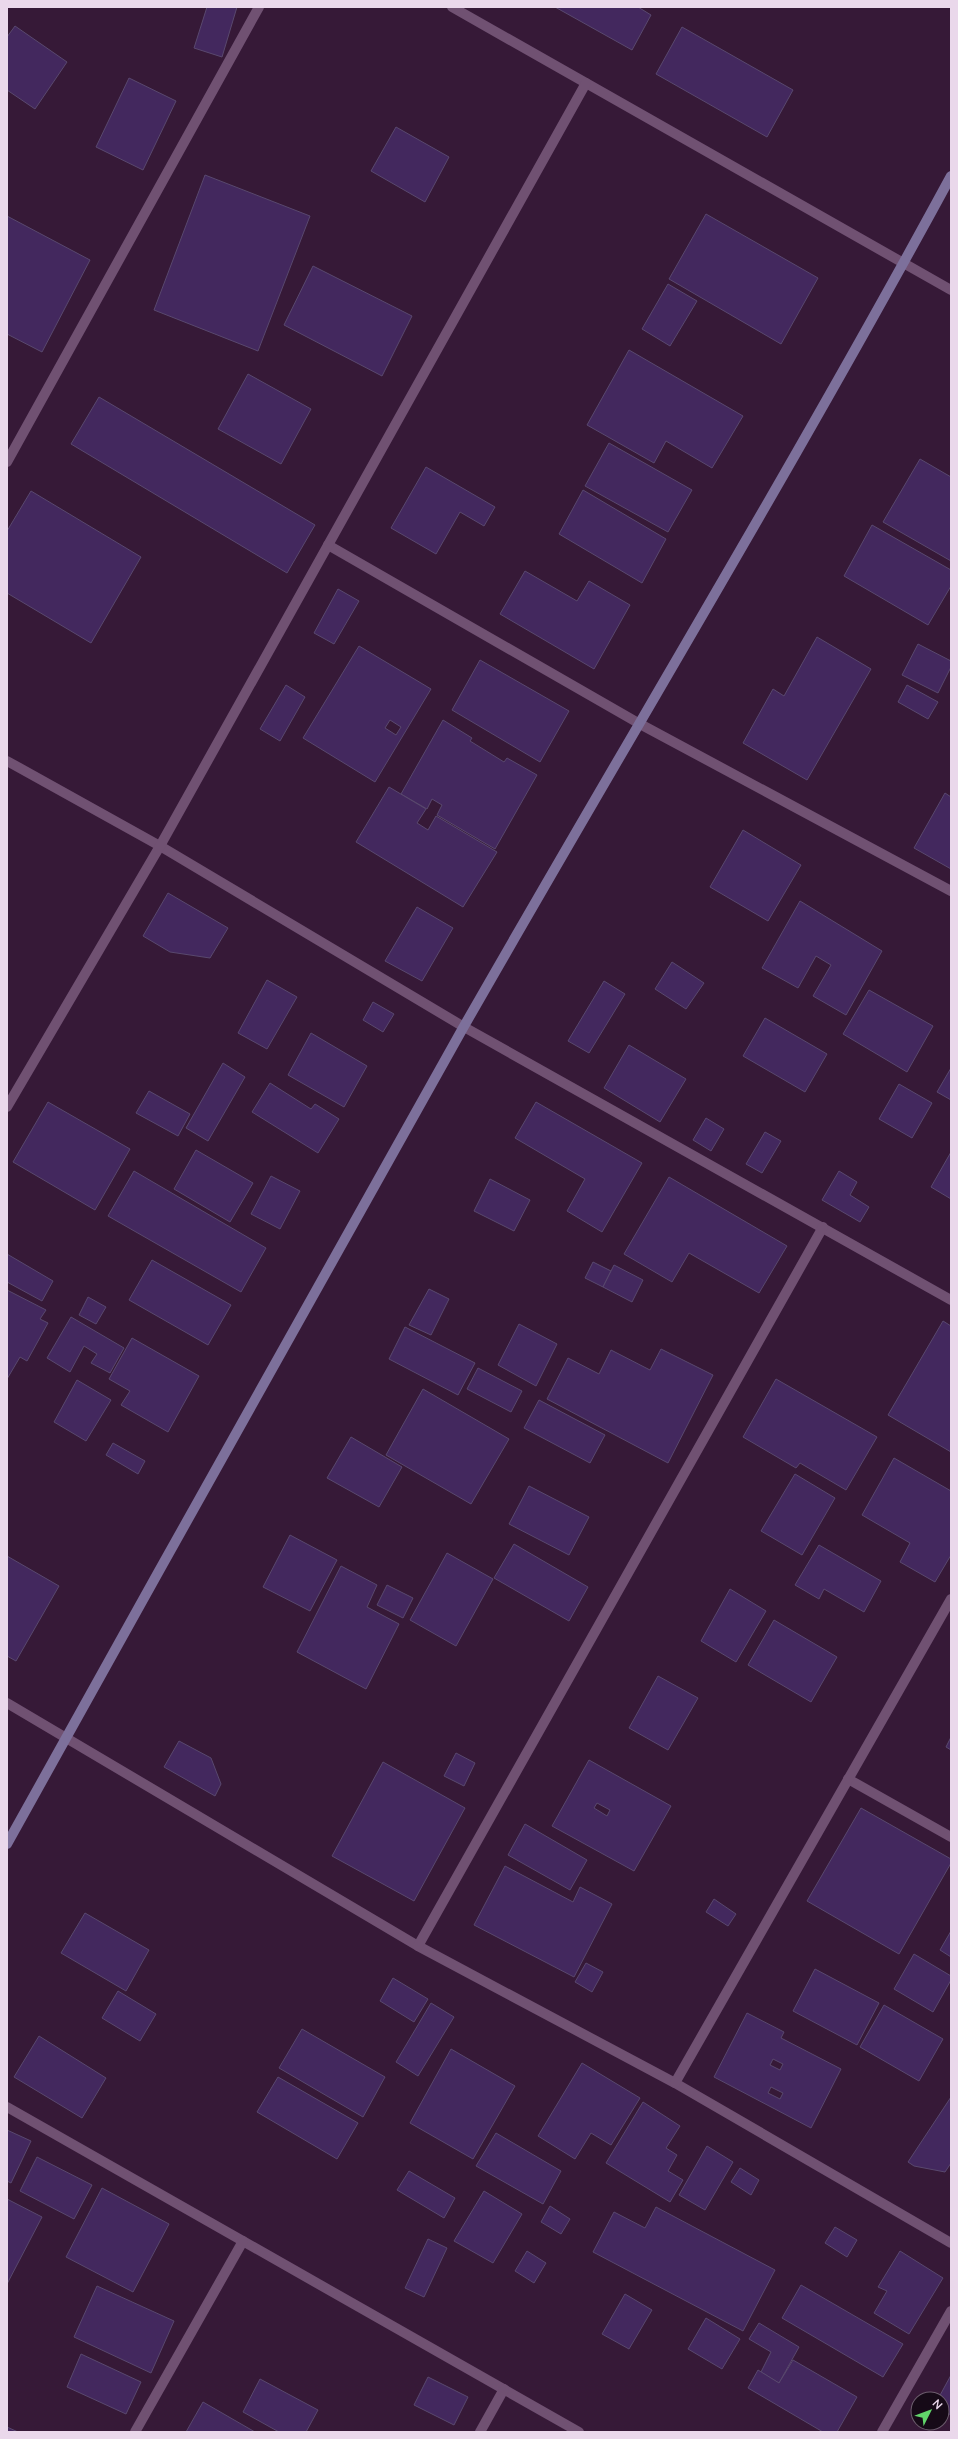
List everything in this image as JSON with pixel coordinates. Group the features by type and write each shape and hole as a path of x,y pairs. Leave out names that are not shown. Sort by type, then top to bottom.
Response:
{"street":[{"path":"7,462 259,7"},
{"path":"452,7 951,290"},
{"path":"7,1107 160,846 586,83"},
{"path":"7,1844 464,1027 640,724 904,263 951,176"},
{"path":"328,545 640,724 951,891"},
{"path":"7,760 160,846 464,1027 951,1300"},
{"path":"418,1946 823,1227"},
{"path":"675,2084 951,1599"},
{"path":"7,1702 418,1946 675,2084 951,2243"},
{"path":"848,1779 951,1837"},
{"path":"7,2107 579,2432"},
{"path":"135,2432 243,2241"},
{"path":"882,2432 951,2311"},
{"path":"480,2432 504,2390"}],"building":[{"path":"207,7 237,7 222,57 194,48"},
{"path":"555,7 638,7 651,15 632,50"},
{"path":"15,26 67,62 35,109 7,90 7,37"},
{"path":"682,27 793,90 767,137 656,74"},
{"path":"129,78 176,101 143,170 96,147"},
{"path":"396,127 449,157 425,202 371,171"},
{"path":"205,175 310,216 258,351 154,310"},
{"path":"706,214 818,278 781,344 669,279"},
{"path":"7,216 90,260 42,352 7,334"},
{"path":"313,266 412,316 382,376 284,325"},
{"path":"668,284 697,301 670,346 642,329"},
{"path":"629,350 743,416 712,468 666,441 654,463 587,425"},
{"path":"248,374 311,409 281,464 218,429"},
{"path":"99,397 315,525 287,573 71,444"},
{"path":"609,443 692,490 668,532 585,486"},
{"path":"920,459 951,477 951,561 883,522"},
{"path":"426,467 495,507 484,526 460,512 436,554 391,528"},
{"path":"583,490 666,539 642,583 559,534"},
{"path":"31,491 141,557 91,643 7,593 7,531"},
{"path":"872,525 951,570 951,586 928,625 844,576"},
{"path":"525,571 577,601 589,581 630,605 594,669 500,614"},
{"path":"338,589 359,601 334,644 314,633"},
{"path":"817,637 871,669 807,780 743,743 773,689 784,696"},
{"path":"918,644 951,661 951,667 938,693 902,675"},
{"path":"359,646 431,689 375,782 303,738","holes":["390,720 401,727 396,735 385,728"]},
{"path":"480,660 569,711 540,762 452,710"},
{"path":"286,685 305,697 280,741 260,729"},
{"path":"907,685 938,702 928,719 898,702"},
{"path":"443,720 472,738 470,741 504,762 507,758 537,775 495,849 437,815 442,805 432,799 427,809 401,794"},
{"path":"389,787 426,809 417,823 428,830 436,816 497,852 463,907 356,842"},
{"path":"945,793 951,797 951,869 914,848"},
{"path":"743,830 801,865 768,921 710,887"},
{"path":"168,893 228,928 210,958 170,952 143,936"},
{"path":"800,901 882,951 846,1015 813,996 831,965 816,956 798,988 762,968"},
{"path":"417,907 453,928 422,981 385,961"},
{"path":"672,962 704,983 686,1009 655,989"},
{"path":"267,980 297,997 267,1049 238,1033"},
{"path":"604,981 625,994 589,1053 568,1041"},
{"path":"869,990 933,1026 907,1072 843,1034"},
{"path":"373,1002 394,1014 383,1032 363,1020"},
{"path":"765,1018 827,1054 805,1092 743,1056"},
{"path":"311,1033 367,1066 344,1107 288,1075"},
{"path":"629,1045 686,1079 660,1122 604,1088"},
{"path":"223,1063 245,1077 208,1141 186,1128"},
{"path":"951,1068 951,1100 937,1092"},
{"path":"270,1083 311,1109 315,1104 339,1119 318,1153 252,1112"},
{"path":"899,1084 932,1103 912,1138 879,1119"},
{"path":"149,1091 190,1114 178,1136 136,1113"},
{"path":"48,1102 130,1149 95,1210 13,1162"},
{"path":"536,1102 642,1163 602,1232 567,1211 585,1179 515,1138"},
{"path":"706,1118 724,1129 711,1151 693,1140"},
{"path":"765,1132 781,1141 762,1173 746,1164"},
{"path":"196,1150 253,1183 230,1222 174,1189"},
{"path":"951,1152 951,1199 931,1187"},
{"path":"134,1171 266,1248 241,1292 108,1216"},
{"path":"839,1171 857,1182 850,1195 869,1207 860,1222 822,1200"},
{"path":"271,1176 300,1191 280,1229 251,1214"},
{"path":"669,1177 787,1246 759,1293 689,1253 672,1282 624,1254"},
{"path":"490,1179 530,1200 514,1231 474,1211"},
{"path":"7,1254 53,1281 42,1301 7,1282"},
{"path":"152,1260 231,1305 208,1345 129,1300"},
{"path":"593,1262 611,1271 603,1287 585,1278"},
{"path":"614,1265 643,1280 632,1302 603,1287"},
{"path":"429,1289 449,1299 431,1335 409,1325"},
{"path":"7,1290 46,1310 40,1319 48,1323 27,1361 20,1357 7,1379"},
{"path":"88,1297 106,1307 96,1324 79,1315"},
{"path":"71,1317 124,1348 110,1373 91,1363 97,1354 84,1346 70,1372 47,1358"},
{"path":"943,1321 951,1326 951,1452 888,1415"},
{"path":"519,1324 557,1344 536,1386 498,1365"},
{"path":"405,1327 475,1363 458,1395 389,1359"},
{"path":"132,1338 199,1376 168,1432 121,1405 130,1391 109,1379"},
{"path":"661,1349 713,1375 668,1463 547,1399 568,1358 599,1374 611,1350 650,1370"},
{"path":"478,1368 522,1391 511,1412 467,1389"},
{"path":"776,1379 877,1437 846,1490 800,1463 796,1468 743,1437"},
{"path":"77,1380 111,1400 86,1441 54,1422"},
{"path":"423,1389 509,1439 471,1504 386,1455"},
{"path":"539,1400 605,1435 590,1463 524,1428"},
{"path":"351,1437 402,1467 379,1507 327,1478"},
{"path":"113,1443 145,1461 138,1474 106,1455"},
{"path":"894,1458 951,1491 951,1555 935,1582 900,1562 910,1543 862,1515"},
{"path":"795,1474 835,1498 802,1555 761,1531"},
{"path":"529,1486 589,1517 569,1555 509,1524"},
{"path":"290,1535 337,1560 310,1611 263,1587"},
{"path":"514,1544 588,1587 569,1621 494,1578"},
{"path":"819,1545 881,1581 864,1612 824,1589 819,1599 795,1585"},
{"path":"447,1553 493,1579 456,1646 410,1620"},
{"path":"7,1556 59,1586 16,1661 7,1656"},
{"path":"341,1566 377,1585 367,1607 399,1624 366,1689 297,1652"},
{"path":"387,1585 413,1598 403,1618 377,1605"},
{"path":"730,1589 766,1611 736,1662 701,1641"},
{"path":"774,1620 837,1657 811,1702 748,1665"},
{"path":"658,1676 698,1698 668,1750 629,1728"},
{"path":"951,1737 951,1750 946,1747"},
{"path":"179,1741 211,1758 221,1784 215,1796 164,1767"},
{"path":"456,1753 475,1763 464,1786 444,1776"},
{"path":"589,1760 671,1806 634,1871 552,1826","holes":["597,1803 610,1810 607,1816 594,1808"]},
{"path":"383,1762 465,1808 414,1901 332,1856"},
{"path":"861,1808 951,1859 951,1863 899,1954 807,1901"},
{"path":"525,1824 587,1860 570,1890 508,1855"},
{"path":"505,1866 573,1902 580,1887 612,1904 574,1977 474,1925"},
{"path":"714,1899 736,1914 728,1926 706,1912"},
{"path":"85,1913 149,1950 126,1991 61,1953"},
{"path":"951,1931 951,1957 940,1950"},
{"path":"914,1954 951,1976 951,1980 933,2012 894,1989"},
{"path":"586,1963 603,1972 592,1992 575,1982"},
{"path":"815,1969 879,2003 857,2045 793,2011"},
{"path":"393,1978 428,1999 414,2022 380,2001"},
{"path":"118,1991 156,2014 140,2041 102,2018"},
{"path":"431,2003 454,2017 418,2076 396,2062"},
{"path":"884,2005 943,2039 919,2081 860,2047"},
{"path":"747,2013 784,2032 781,2038 841,2069 811,2128 714,2077","holes":["773,2059 783,2064 780,2070 770,2065","771,2087 783,2093 780,2099 768,2093"]},
{"path":"302,2029 385,2077 363,2117 279,2068"},
{"path":"39,2036 106,2078 82,2118 14,2077"},
{"path":"451,2049 515,2086 473,2159 410,2123"},
{"path":"582,2063 640,2098 611,2145 591,2133 575,2159 538,2136"},
{"path":"278,2077 358,2123 337,2159 257,2112"},
{"path":"951,2097 951,2163 945,2172 914,2166 908,2162"},
{"path":"643,2102 680,2126 666,2148 677,2155 668,2171 683,2180 670,2202 606,2163"},
{"path":"7,2130 31,2141 11,2183 7,2181"},
{"path":"496,2133 561,2171 543,2204 476,2166"},
{"path":"707,2146 733,2162 705,2210 679,2195"},
{"path":"37,2157 92,2185 74,2219 20,2191"},
{"path":"740,2168 759,2180 751,2195 731,2182"},
{"path":"409,2171 455,2198 444,2218 397,2190"},
{"path":"102,2188 169,2224 133,2292 66,2257"},
{"path":"484,2191 522,2214 493,2263 454,2241"},
{"path":"7,2199 42,2217 7,2284"},
{"path":"550,2206 570,2219 561,2234 541,2222"},
{"path":"656,2207 775,2270 743,2331 593,2252 614,2212 645,2228"},
{"path":"835,2227 857,2240 847,2257 825,2243"},
{"path":"428,2239 447,2248 424,2297 405,2288"},
{"path":"527,2251 546,2263 534,2283 515,2271"},
{"path":"900,2251 943,2278 909,2334 874,2313 887,2291 878,2287"},
{"path":"801,2285 903,2344 883,2377 782,2318"},
{"path":"97,2286 174,2321 151,2373 74,2337"},
{"path":"625,2294 652,2310 629,2349 602,2334"},
{"path":"706,2318 740,2339 722,2369 688,2349"},
{"path":"759,2323 799,2347 779,2383 761,2372 771,2352 749,2339"},
{"path":"81,2354 141,2382 126,2414 67,2387"},
{"path":"793,2360 857,2397 837,2432 823,2432 748,2388 758,2370 779,2383"},
{"path":"951,2375 951,2415 950,2391 942,2391"},
{"path":"428,2377 468,2397 454,2425 414,2405"},
{"path":"260,2379 318,2410 306,2432 279,2432 243,2412"},
{"path":"203,2402 255,2432 186,2432"},
{"path":"7,2427 18,2432 7,2432"}]}
